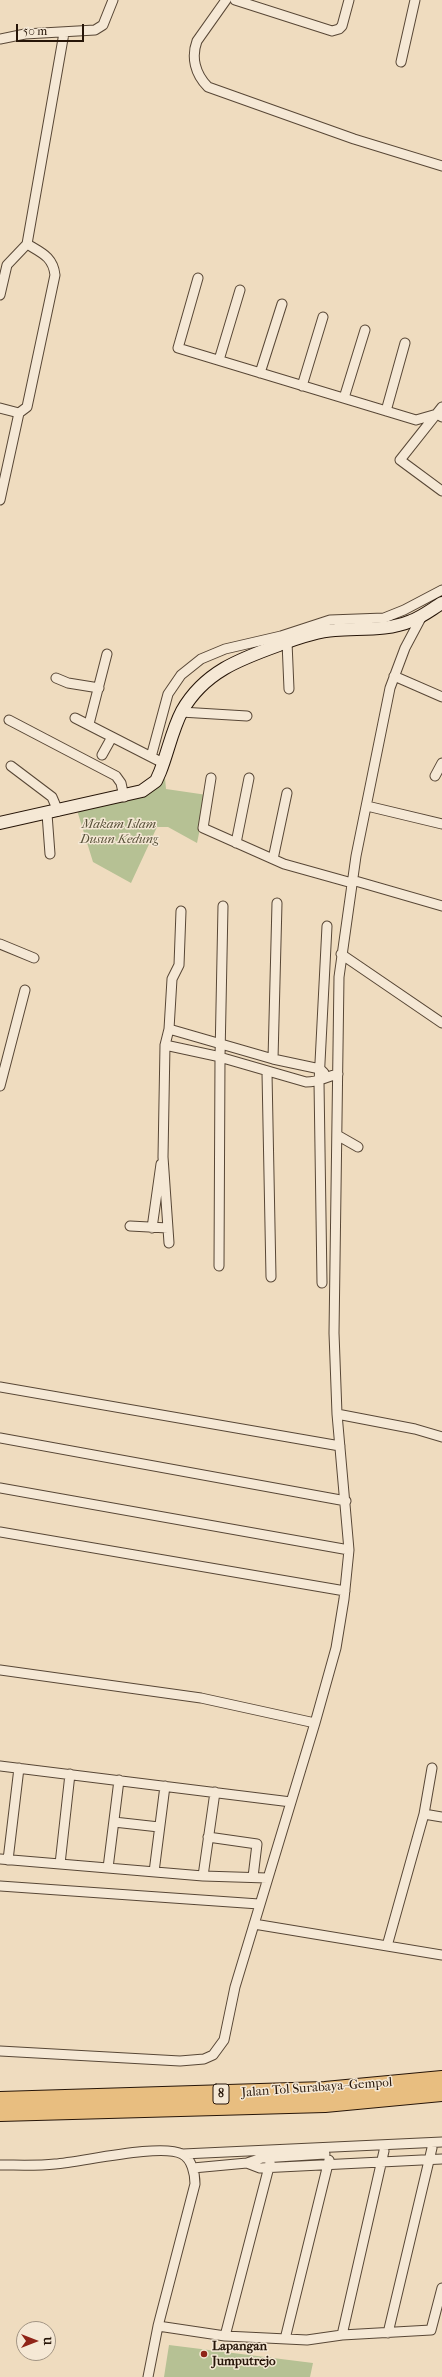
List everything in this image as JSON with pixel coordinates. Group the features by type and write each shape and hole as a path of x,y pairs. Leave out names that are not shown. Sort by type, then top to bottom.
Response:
{"highway":[{"name":"Jalan Tol Surabaya–Gempol","path":"0,2100 325,2090 442,2078"},
{"name":"Jalan Tol Surabaya–Gempol","path":"0,2113 325,2104 442,2093"}],"main road":[{"path":"0,823 54,807 123,792 142,791 153,784 157,760 181,712 192,696 212,675 238,659 287,642 357,623 390,628 412,621 442,603"}],"street":[{"path":"0,40 25,34 64,33 94,30 100,27 113,0"},
{"path":"226,0 197,41 195,47 194,63 199,76 208,87 340,134 442,166"},
{"path":"235,0 332,31 339,29 342,26 349,0"},
{"path":"401,62 415,0"},
{"path":"0,295 7,265 27,244 64,33"},
{"path":"0,500 19,413 27,407 56,275 54,266 49,257 27,244"},
{"path":"198,278 178,348 416,420 440,413"},
{"path":"219,360 240,290"},
{"path":"260,373 282,304"},
{"path":"302,386 323,317"},
{"path":"344,398 365,330"},
{"path":"386,411 405,343"},
{"path":"0,408 19,413"},
{"path":"440,413 400,460 442,491"},
{"path":"75,718 157,760 168,694 173,684 192,664 211,654 281,636 330,620 357,623 388,616 442,590"},
{"path":"0,2051 180,2062 204,2059 213,2055 224,2040 235,1987 315,1723 336,1648 345,1591 349,1550 346,1501 337,1414 334,1326 341,954 352,881 394,676 414,628 424,614"},
{"path":"287,642 289,689"},
{"path":"89,724 107,654"},
{"path":"394,676 442,697"},
{"path":"56,678 68,683 99,688"},
{"path":"181,712 247,716"},
{"path":"10,720 116,776 123,792"},
{"path":"102,756 112,737"},
{"path":"435,776 442,763"},
{"path":"11,766 54,807 50,854"},
{"path":"211,778 203,828 274,859 442,906"},
{"path":"236,843 249,778"},
{"path":"274,859 287,793"},
{"path":"367,806 442,824"},
{"path":"273,1059 277,903"},
{"path":"219,1266 220,1057 223,906"},
{"path":"169,1243 163,1157 164,1044 169,1029 172,979 179,965 181,911"},
{"path":"322,1283 319,1082 327,926"},
{"path":"0,944 34,958"},
{"path":"341,954 442,1023"},
{"path":"0,1086 25,990"},
{"path":"169,1029 273,1059 320,1069 328,1076"},
{"path":"164,1044 220,1057 267,1073 295,1080 319,1082 328,1076 338,1074"},
{"path":"267,1073 271,1276"},
{"path":"337,1135 358,1147"},
{"path":"152,1228 159,1171 163,1157"},
{"path":"130,1226 168,1228"},
{"path":"0,1387 340,1446"},
{"path":"337,1414 414,1429 442,1437"},
{"path":"0,1438 346,1501"},
{"path":"0,1488 349,1550"},
{"path":"0,1532 345,1591"},
{"path":"0,1670 201,1698 315,1723"},
{"path":"0,1766 291,1802"},
{"path":"18,1768 4,1859 203,1876 267,1878"},
{"path":"387,1946 424,1814 432,1768"},
{"path":"60,1864 70,1774"},
{"path":"108,1868 119,1780"},
{"path":"154,1872 164,1786"},
{"path":"203,1876 215,1792"},
{"path":"424,1814 442,1817"},
{"path":"114,1822 159,1827"},
{"path":"208,1837 257,1844 253,1877"},
{"path":"0,1886 259,1904"},
{"path":"254,1924 442,1955"},
{"path":"0,2165 54,2164 161,2150 183,2154 442,2142"},
{"path":"388,2333 432,2148"},
{"path":"193,2168 247,2163 271,2158 442,2148"},
{"path":"342,2335 383,2162 384,2151"},
{"path":"148,2377 158,2326 193,2192 195,2177 193,2168 183,2154"},
{"path":"285,2339 330,2154"},
{"path":"225,2336 271,2158"},
{"path":"247,2163 260,2168 442,2158"},
{"path":"158,2326 225,2336 307,2340 342,2335 431,2330 442,2288"}],"green space":[{"name":"Makam Islam Dusun Kedung","path":"165,778 166,789 207,795 197,843 168,827 157,827 131,883 93,862 76,807 154,788"},
{"name":"Lapangan Jumputrejo","path":"169,2345 313,2363 310,2377 164,2377"}],"place":[{"name":"Lapangan Jumputrejo","path":"204,2354"}]}
